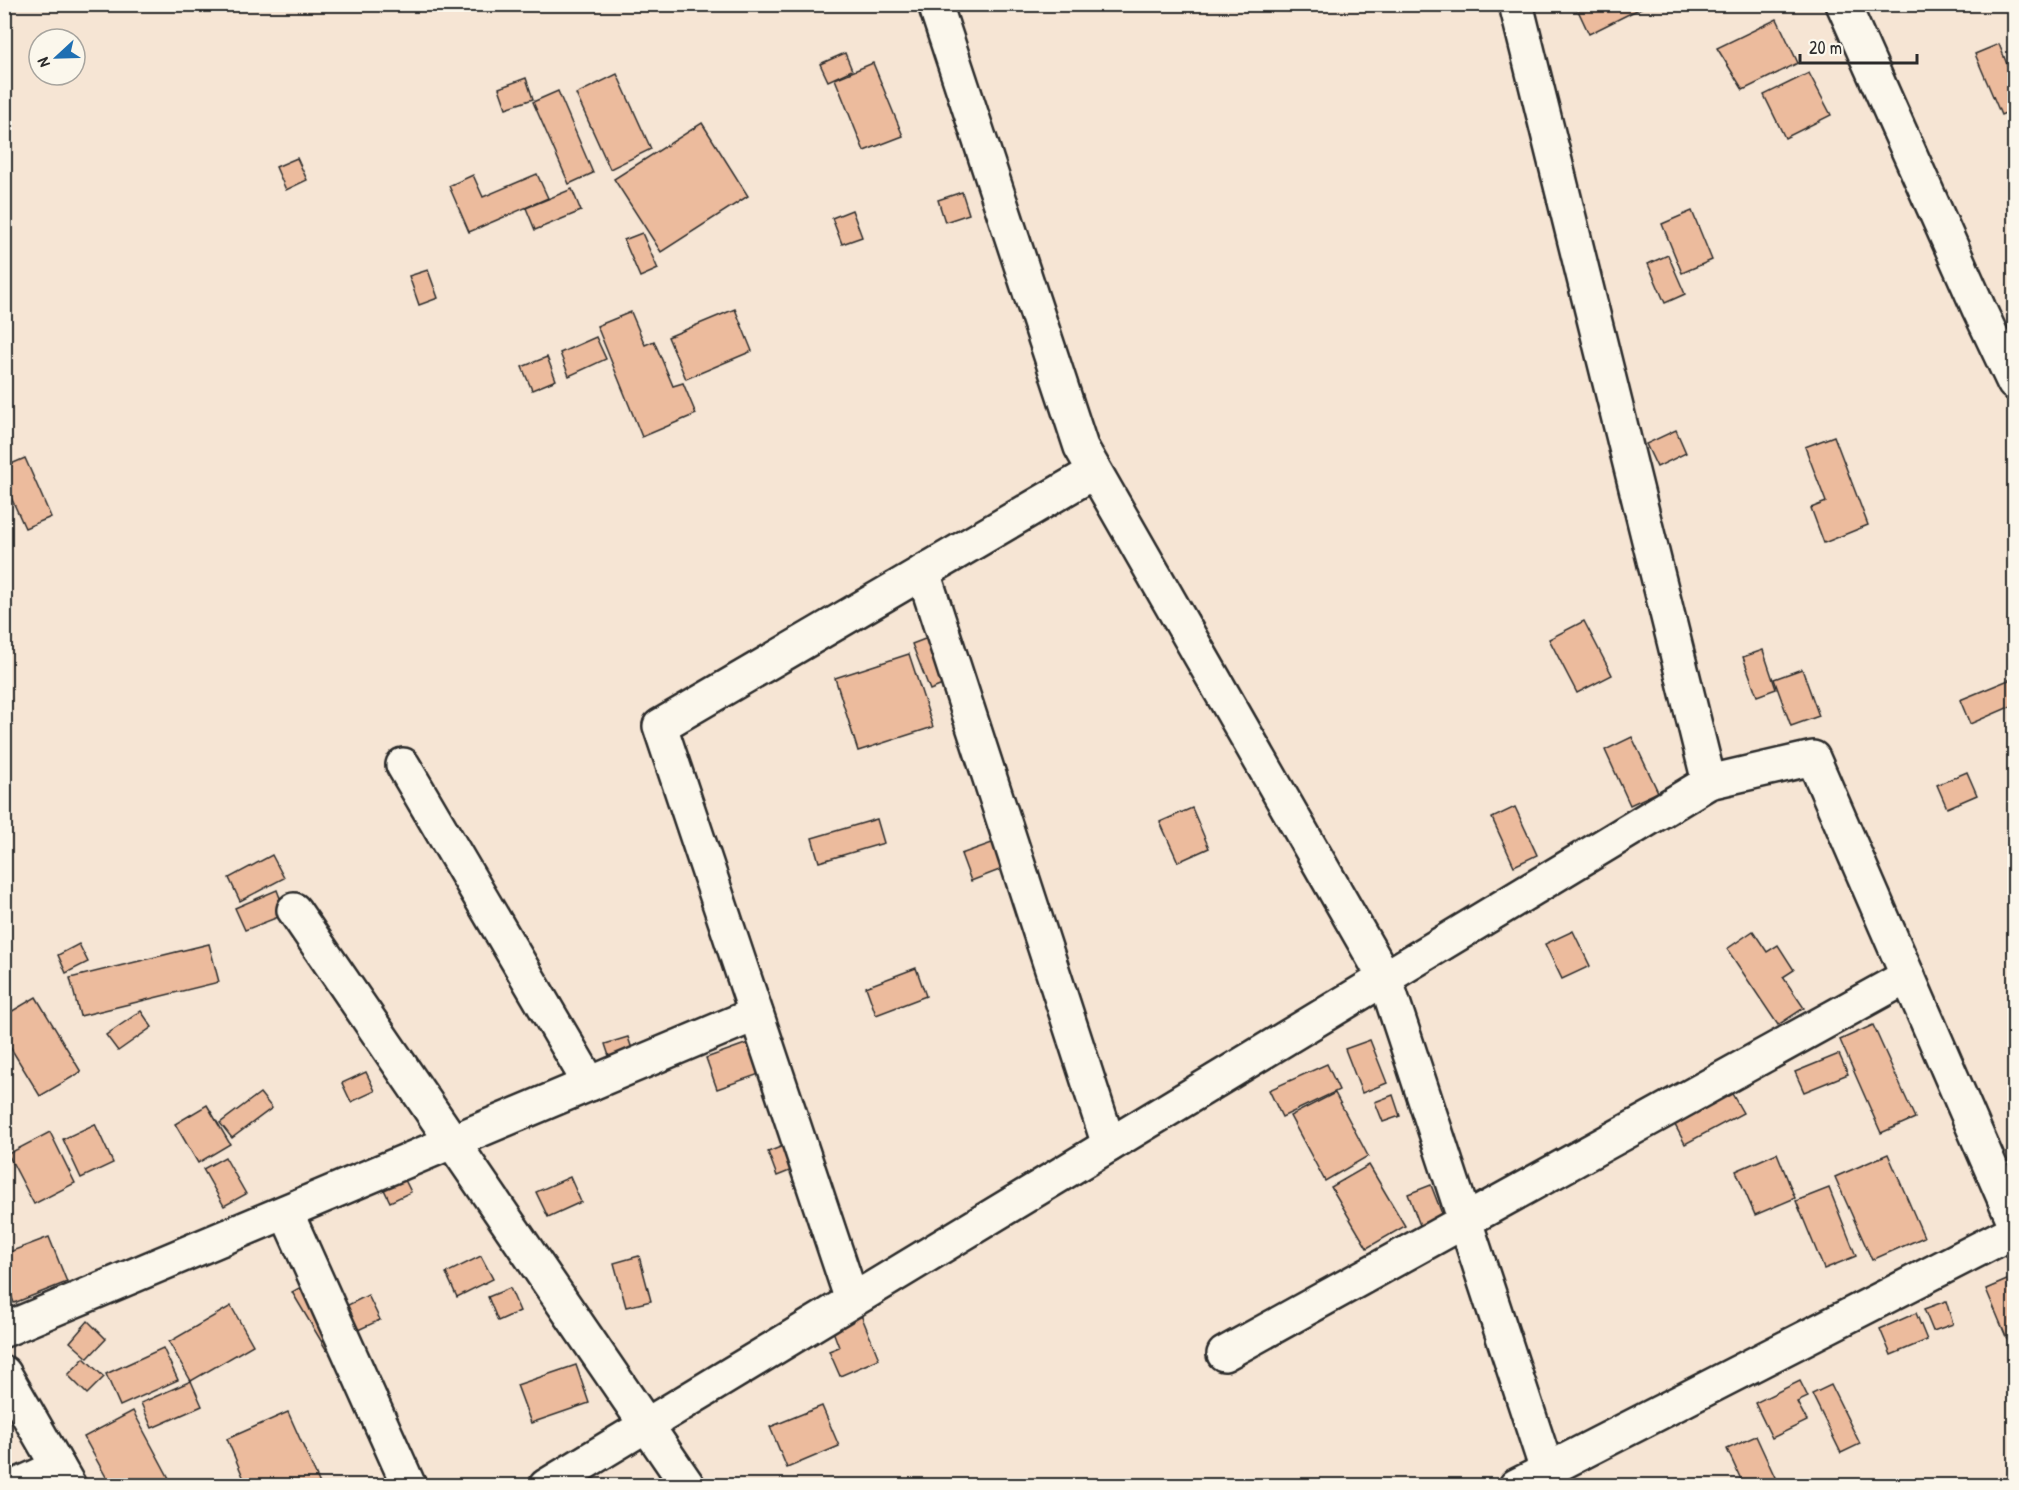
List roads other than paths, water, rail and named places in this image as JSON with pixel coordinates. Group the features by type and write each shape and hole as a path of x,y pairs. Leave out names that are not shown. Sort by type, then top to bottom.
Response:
{"street":[{"path":"935,4 1081,447 1385,978 1551,1478"},
{"path":"1516,4 1709,782"},
{"path":"1843,4 2014,384"},
{"path":"852,1300 660,726 1094,472"},
{"path":"923,572 1109,1144"},
{"path":"546,1485 1709,782 1813,758 2014,1221"},
{"path":"403,765 590,1084"},
{"path":"294,910 688,1485"},
{"path":"1224,1354 1908,976"},
{"path":"4,1330 756,1014"},
{"path":"286,1212 409,1485"},
{"path":"1516,1485 1551,1478 2014,1231"},
{"path":"4,1373 63,1476 16,1485"}]}
